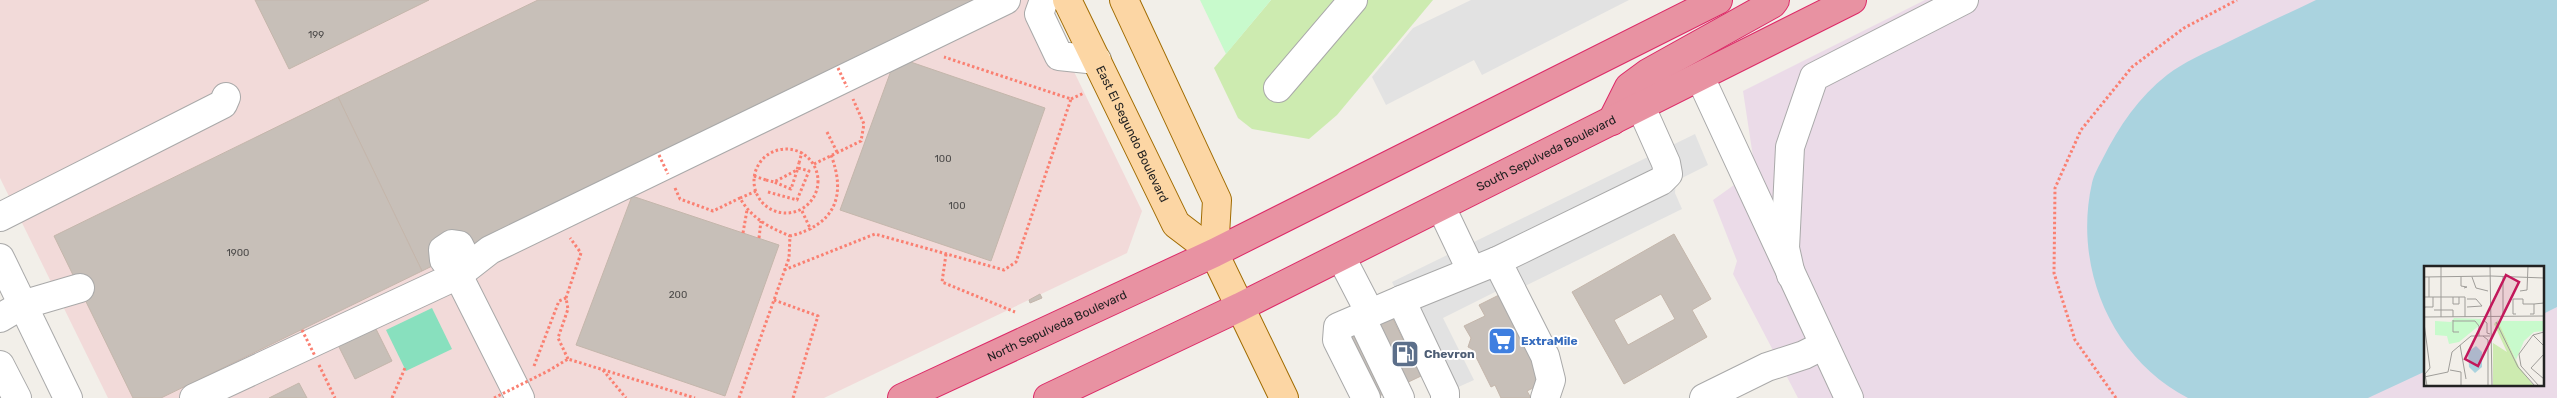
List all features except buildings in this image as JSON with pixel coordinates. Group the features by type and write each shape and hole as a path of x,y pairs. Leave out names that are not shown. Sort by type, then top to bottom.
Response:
{"highway":[{"path":"1214,253 1718,0"},
{"path":"1612,121 1629,87 1648,73 1772,4 1775,0"},
{"name":"South Sepulveda Boulevard","path":"1240,307 1852,0"},
{"name":"North Sepulveda Boulevard","path":"902,398 1214,253"},
{"path":"1048,398 1240,307"}],"main road":[{"name":"East El Segundo Boulevard","path":"1067,0 1176,224 1214,253 1284,398"},
{"path":"1124,0 1218,200 1214,253"}],"street":[{"path":"194,398 405,289 458,275 490,250 1006,0"},
{"path":"1044,0 1039,14 1059,56 1097,60"},
{"path":"1278,88 1353,0"},
{"path":"1791,275 1785,248 1790,147 1814,78 1964,0"},
{"path":"1700,77 1849,398"},
{"path":"0,217 223,104 226,97"},
{"path":"1366,398 1337,340 1338,327 1471,270 1497,261 1661,181 1668,174 1666,164 1641,106"},
{"path":"1440,207 1471,270"},
{"path":"1341,257 1400,398"},
{"path":"0,258 11,312 68,398"},
{"path":"1497,261 1545,356 1551,380 1545,398"},
{"path":"458,275 520,398"},
{"path":"11,312 80,288"},
{"path":"1401,300 1446,398"},
{"path":"1704,398 1767,367 1804,355 1824,344"},
{"path":"0,365 17,398"}],"path":[{"path":"2116,398 2075,340 2054,273 2056,188 2080,130 2132,67 2184,28 2237,0"},
{"path":"937,54 1071,99 1084,93"},
{"path":"814,164 861,140 864,124 838,68"},
{"path":"784,270 875,234 1004,270 1016,262 1071,99"},
{"path":"827,132 837,152"},
{"path":"787,148 802,152 814,164 819,184 816,194 802,211 781,213 762,203 756,191 754,176 759,162 766,154 787,148"},
{"path":"774,182 797,170 802,152"},
{"path":"659,155 670,178"},
{"path":"740,198 747,209 761,222 790,236 811,230 832,210 838,192 831,155"},
{"path":"754,176 791,189 798,168 809,171 796,200 768,192"},
{"path":"673,185 680,199 713,212 756,191"},
{"path":"743,233 747,209"},
{"path":"802,211 811,230"},
{"path":"759,238 761,222"},
{"path":"739,398 788,258 790,236"},
{"path":"570,237 581,253 566,298 568,309 558,338 568,359 695,398"},
{"path":"946,254 942,282 1015,312"},
{"path":"534,366 559,301 566,298"},
{"path":"774,300 818,316 792,398"},
{"path":"302,330 335,398"},
{"path":"494,398 568,359"},
{"path":"392,398 405,368"},
{"path":"602,370 626,398"}],"shaded area":[{"path":"0,0 1039,0 1142,211 1127,253 824,398 108,398 0,178"},
{"path":"1471,0 1629,0 1482,75 1474,60 1386,105 1372,77 1413,28"},
{"path":"1925,0 2557,0 2557,398 1798,398 1733,274 1737,261 1713,200 1755,170 1743,91"},
{"path":"1695,134 1708,165 1676,181 1675,193 1682,209 1521,288 1517,281 1443,318 1474,380 1445,393 1392,282"}],"green space":[{"path":"1200,0 1271,0 1226,54"},
{"path":"1271,0 1433,0 1337,115 1309,139 1252,129 1238,118 1214,68"},
{"path":"432,308 452,349 406,371 386,330"}],"water":[{"path":"2316,0 2557,0 2557,307 2544,314 2544,266 2424,266 2424,372 2368,398 2188,398 2161,381 2138,359 2119,335 2104,307 2094,277 2088,246 2088,215 2093,180 2109,146 2123,123 2147,93 2167,75 2195,58"}],"place":[{"name":"ExtraMile","path":"1502,341"},
{"name":"Chevron","path":"1405,354"}]}
